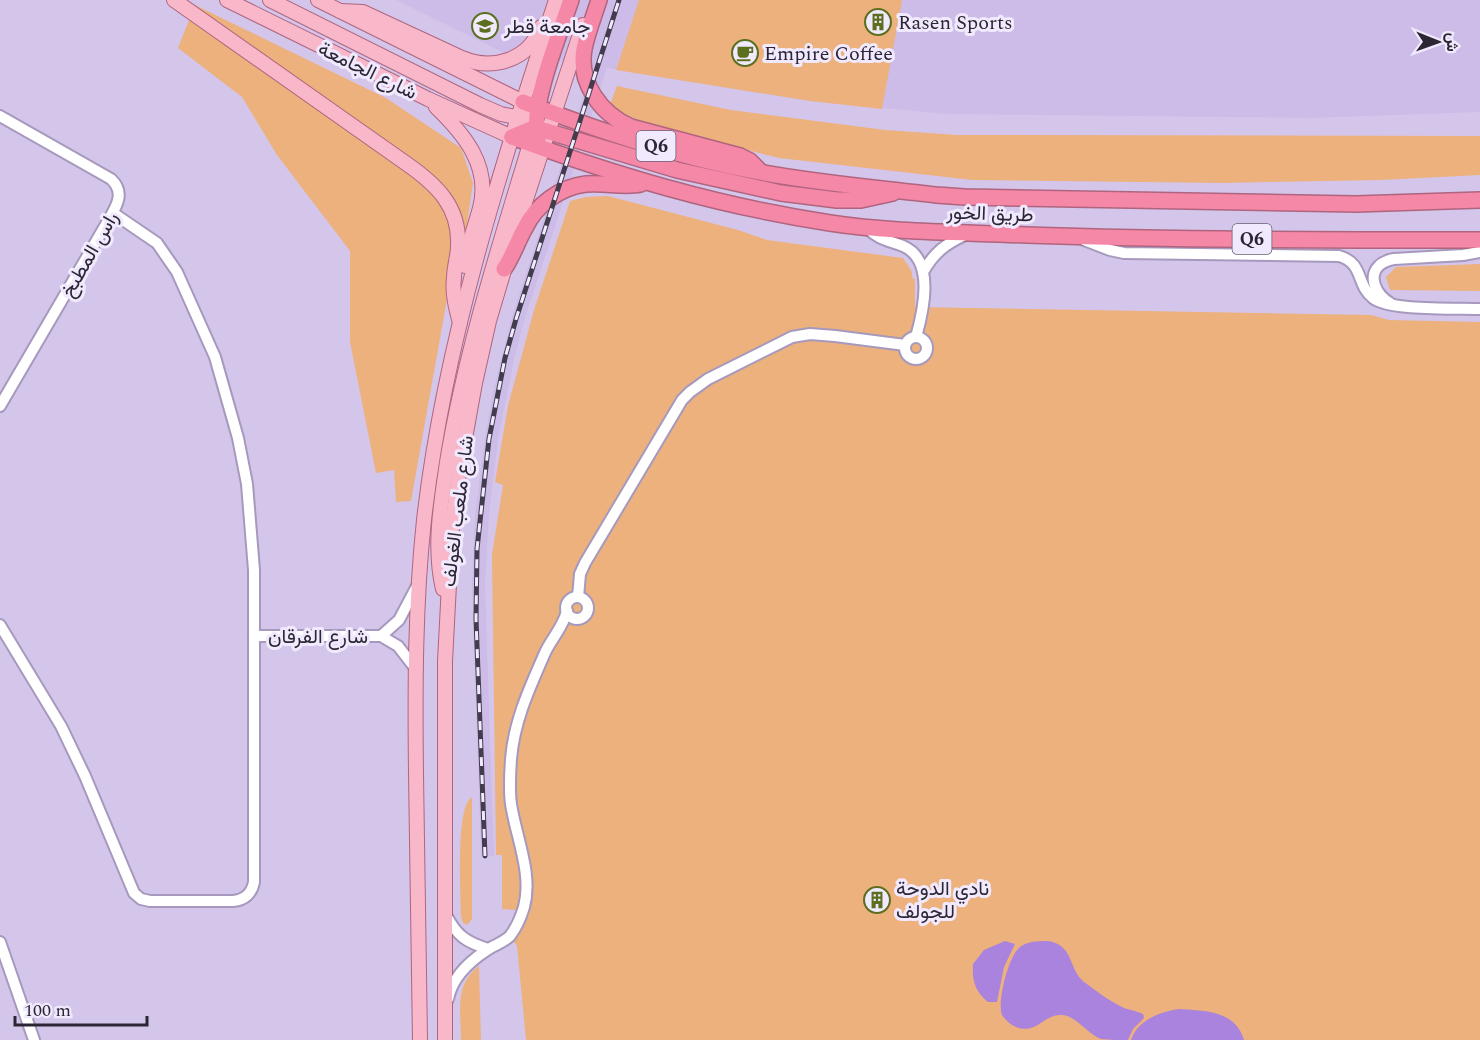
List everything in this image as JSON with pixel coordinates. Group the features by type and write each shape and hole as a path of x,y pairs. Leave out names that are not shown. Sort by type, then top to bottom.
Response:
{"highway":[{"path":"571,0 534,127 668,168 781,193 853,200 888,195 898,190"},
{"path":"599,0 583,57 587,82 601,106 615,118 631,127 745,158 760,172"},
{"name":"طريق الخور","path":"523,102 534,127 646,182 747,208 832,223 969,234 1076,237 1480,240"},
{"name":"طريق الخور","path":"512,137 534,127 554,113 687,156 760,172 965,197 1344,204 1480,200"},
{"path":"504,269 512,259 531,217 553,196 586,184 630,186 646,182"}],"main road":[{"path":"174,0 407,164 437,188 450,206 457,225 458,245 453,277 454,297 460,326"},
{"name":"شارع الجامعة","path":"226,0 428,99 512,137"},
{"path":"270,0 480,105 534,127 476,327 451,439 438,532 439,568 447,602"},
{"name":"شارع الجامعة","path":"318,0 523,102"},
{"path":"340,11 363,12 471,62 488,64 506,62 526,50 539,32 551,0"},
{"path":"523,102 556,0"},
{"path":"554,113 591,0"},
{"path":"428,99 458,129 471,148 481,178 481,205 466,259 465,278 469,291"},
{"name":"شارع ملعب الغولف","path":"445,1040 445,661 452,527 475,383 504,269 534,127"},
{"name":"شارع ملعب الغولف","path":"420,1040 415,668 418,585 424,518 435,446 460,326 512,137"}],"street":[{"name":"راس المطبخ","path":"0,116 111,179 117,188 119,198 113,213 0,406"},
{"path":"0,625 61,726 93,795 131,888 137,897 150,901 237,901 247,896 253,888 254,570 247,484 238,438 225,388 203,328 168,258 157,243 146,234 113,213"},
{"path":"866,227 882,240 903,246 911,251 924,272"},
{"path":"916,337 923,307 924,272 932,256 942,247 969,234"},
{"path":"1076,237 1124,253 1339,256 1354,265 1369,295 1382,303 1396,306 1480,309"},
{"path":"1396,306 1378,293 1374,285 1375,272 1385,261 1480,252"},
{"path":"578,597 580,574 585,563 682,400 697,386 774,345 802,335 835,336 905,345"},
{"path":"916,337 922,339 927,350 924,356 912,359 906,352 905,345 910,339 916,337"},
{"name":"شارع الفرقان","path":"381,636 399,620 418,585"},
{"path":"445,1014 449,992 466,966 488,949 502,943 520,917 526,895 524,866 511,802 511,758 515,731 524,701 543,656 565,619 568,601 578,597 584,599 588,607 584,616 577,619 541,664"},
{"path":"567,612 571,617 577,619"},
{"name":"شارع الفرقان","path":"254,636 381,636 398,646 415,668"},
{"path":"444,911 453,929 461,937 488,949"},
{"path":"0,942 34,1040"},
{"path":"0,965 26,1040"}],"shaded area":[{"path":"396,0 1480,0 1480,112 1310,118 946,114 810,101 607,68 524,321 498,440 489,515 485,584 494,856 481,856 472,584 475,514 485,438 492,397 512,317 593,66 510,52 508,55"},
{"path":"639,0 902,0 882,109 810,101 616,70"},
{"path":"195,5 386,98 461,148 473,183 467,224 447,299 411,501 396,502 394,470 376,473 350,342 350,251 277,155 242,97 178,48"},
{"path":"617,86 731,110 885,130 957,135 1480,136 1480,175 1381,180 1221,183 972,180 779,158 654,127 609,107"},
{"name":"نادي الدوحة للجولف","path":"608,196 738,230 767,240 903,258 915,279 915,307 1371,315 1389,320 1480,322 1480,1040 526,1040 517,946 507,932 516,917 517,910 502,909 502,855 496,855 492,555 503,485 495,482 508,406 534,310 570,201 586,197"},
{"path":"1480,264 1480,291 1390,290 1386,277 1396,267"},
{"path":"472,797 472,919 467,925 463,923 461,916 460,852 463,817"},
{"path":"1005,941 1015,944 1004,967 997,1002 988,1002 975,985 973,964 984,950"},
{"path":"1048,941 1063,947 1084,982 1115,1004 1143,1014 1144,1018 1133,1029 1128,1040 1101,1039 1072,1018 1062,1015 1049,1018 1027,1029 1012,1025 1002,1015 1002,991 1014,954 1024,944"},
{"path":"479,966 481,1040 461,1040 462,990 471,973"},
{"path":"1179,1009 1218,1014 1234,1023 1244,1040 1131,1040 1139,1027 1150,1018"}],"railway":[{"path":"485,856 476,619 477,549 489,439 505,358 516,319 619,0"}],"place":[{"name":"Rasen Sports","path":"878,22"},
{"name":"جامعة قطر","path":"485,26"},
{"name":"Empire Coffee","path":"745,53"},
{"name":"نادي الدوحة للجولف","path":"877,900"}]}
